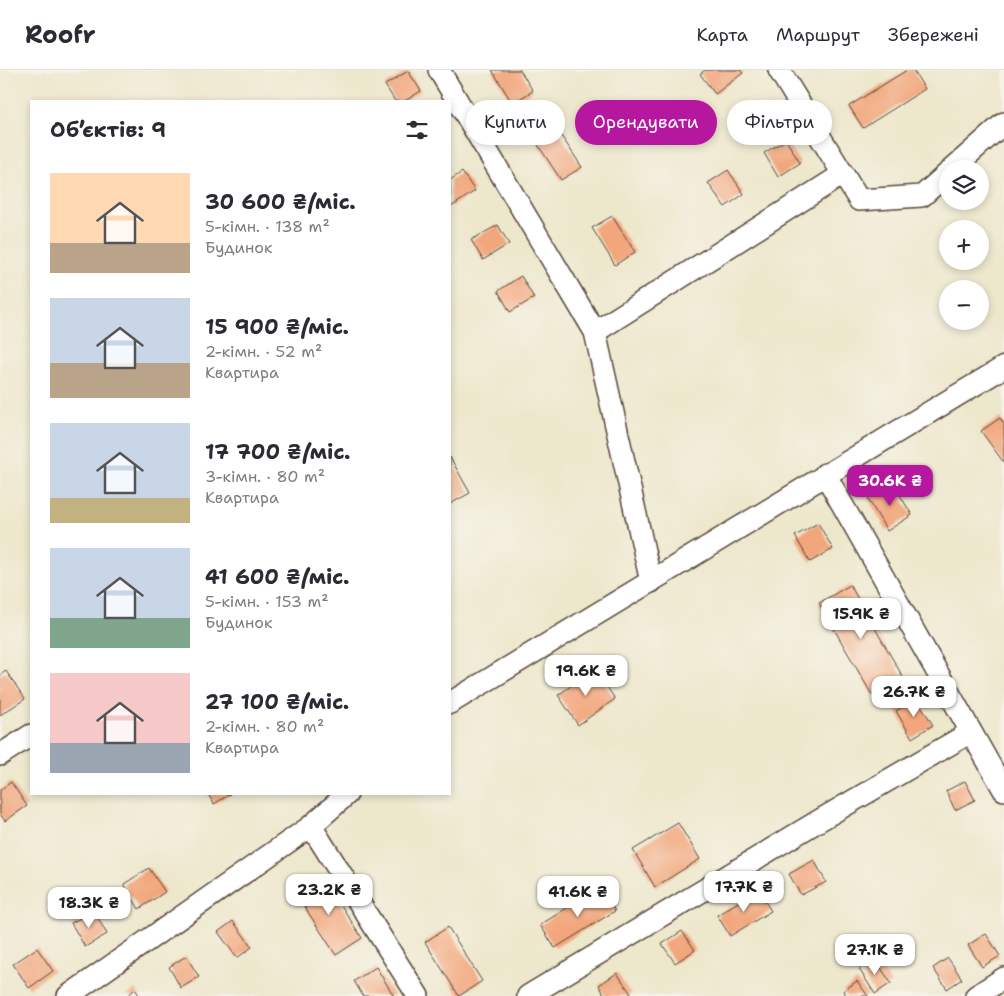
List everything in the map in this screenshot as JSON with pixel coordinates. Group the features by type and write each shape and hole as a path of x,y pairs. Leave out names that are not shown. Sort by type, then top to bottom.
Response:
{"street":[{"path":"439,70 595,332 651,582"},
{"path":"779,70 859,200 922,196 939,181"},
{"path":"962,160 1004,123"},
{"path":"595,332 843,174"},
{"path":"451,696 651,582 825,474 1002,371"},
{"path":"825,474 1004,790"},
{"path":"528,996 820,820 972,732"},
{"path":"0,755 30,736"},
{"path":"68,996 311,826 346,795"},
{"path":"311,826 418,996"},
{"path":"976,996 1004,978"}],"building":[{"path":"492,70 520,70 533,91 517,100 510,100"},
{"path":"705,70 740,70 743,73 715,94 700,74"},
{"path":"907,70 913,70 925,89 863,128 849,106"},
{"path":"408,71 421,91 407,100 394,100 385,85"},
{"path":"565,142 582,167 561,180 538,145 565,145"},
{"path":"778,145 789,145 800,163 778,177 764,153"},
{"path":"728,170 744,194 725,207 708,183"},
{"path":"462,172 475,191 451,207 451,179"},
{"path":"612,216 635,252 615,265 592,228"},
{"path":"498,225 509,244 483,260 471,240"},
{"path":"521,276 534,298 510,312 498,291"},
{"path":"1000,418 1004,424 1004,463 981,431"},
{"path":"451,459 470,493 451,503"},
{"path":"893,484 912,515 887,531 868,499"},
{"path":"818,523 833,549 810,562 795,536"},
{"path":"850,585 903,677 872,695 819,603"},
{"path":"595,669 615,699 578,725 558,695"},
{"path":"6,671 25,699 0,715 0,675"},
{"path":"917,699 933,725 912,738 896,711"},
{"path":"965,781 975,800 955,810 946,791"},
{"path":"11,782 27,806 5,821 0,814 0,790"},
{"path":"209,795 228,795 214,804"},
{"path":"678,823 700,859 655,887 633,850"},
{"path":"814,860 826,882 801,895 789,874"},
{"path":"149,868 165,892 139,909 124,884"},
{"path":"323,877 362,938 336,955 296,894"},
{"path":"600,887 615,911 555,948 540,925"},
{"path":"758,890 771,911 730,936 717,915"},
{"path":"94,911 107,934 85,947 71,923"},
{"path":"233,921 252,947 237,958 218,932"},
{"path":"448,927 482,981 459,996 425,942"},
{"path":"682,931 695,950 675,963 662,944"},
{"path":"986,934 1000,956 982,967 968,945"},
{"path":"37,948 53,971 29,988 13,964"},
{"path":"186,956 199,977 181,988 169,967"},
{"path":"948,958 962,979 947,989 933,968"},
{"path":"875,959 891,983 875,994 859,969"},
{"path":"376,967 394,996 363,996 354,981"},
{"path":"617,973 631,994 628,996 605,996 599,985"},
{"path":"857,981 868,996 847,996 843,991"},
{"path":"135,989 140,996 127,996"}]}
